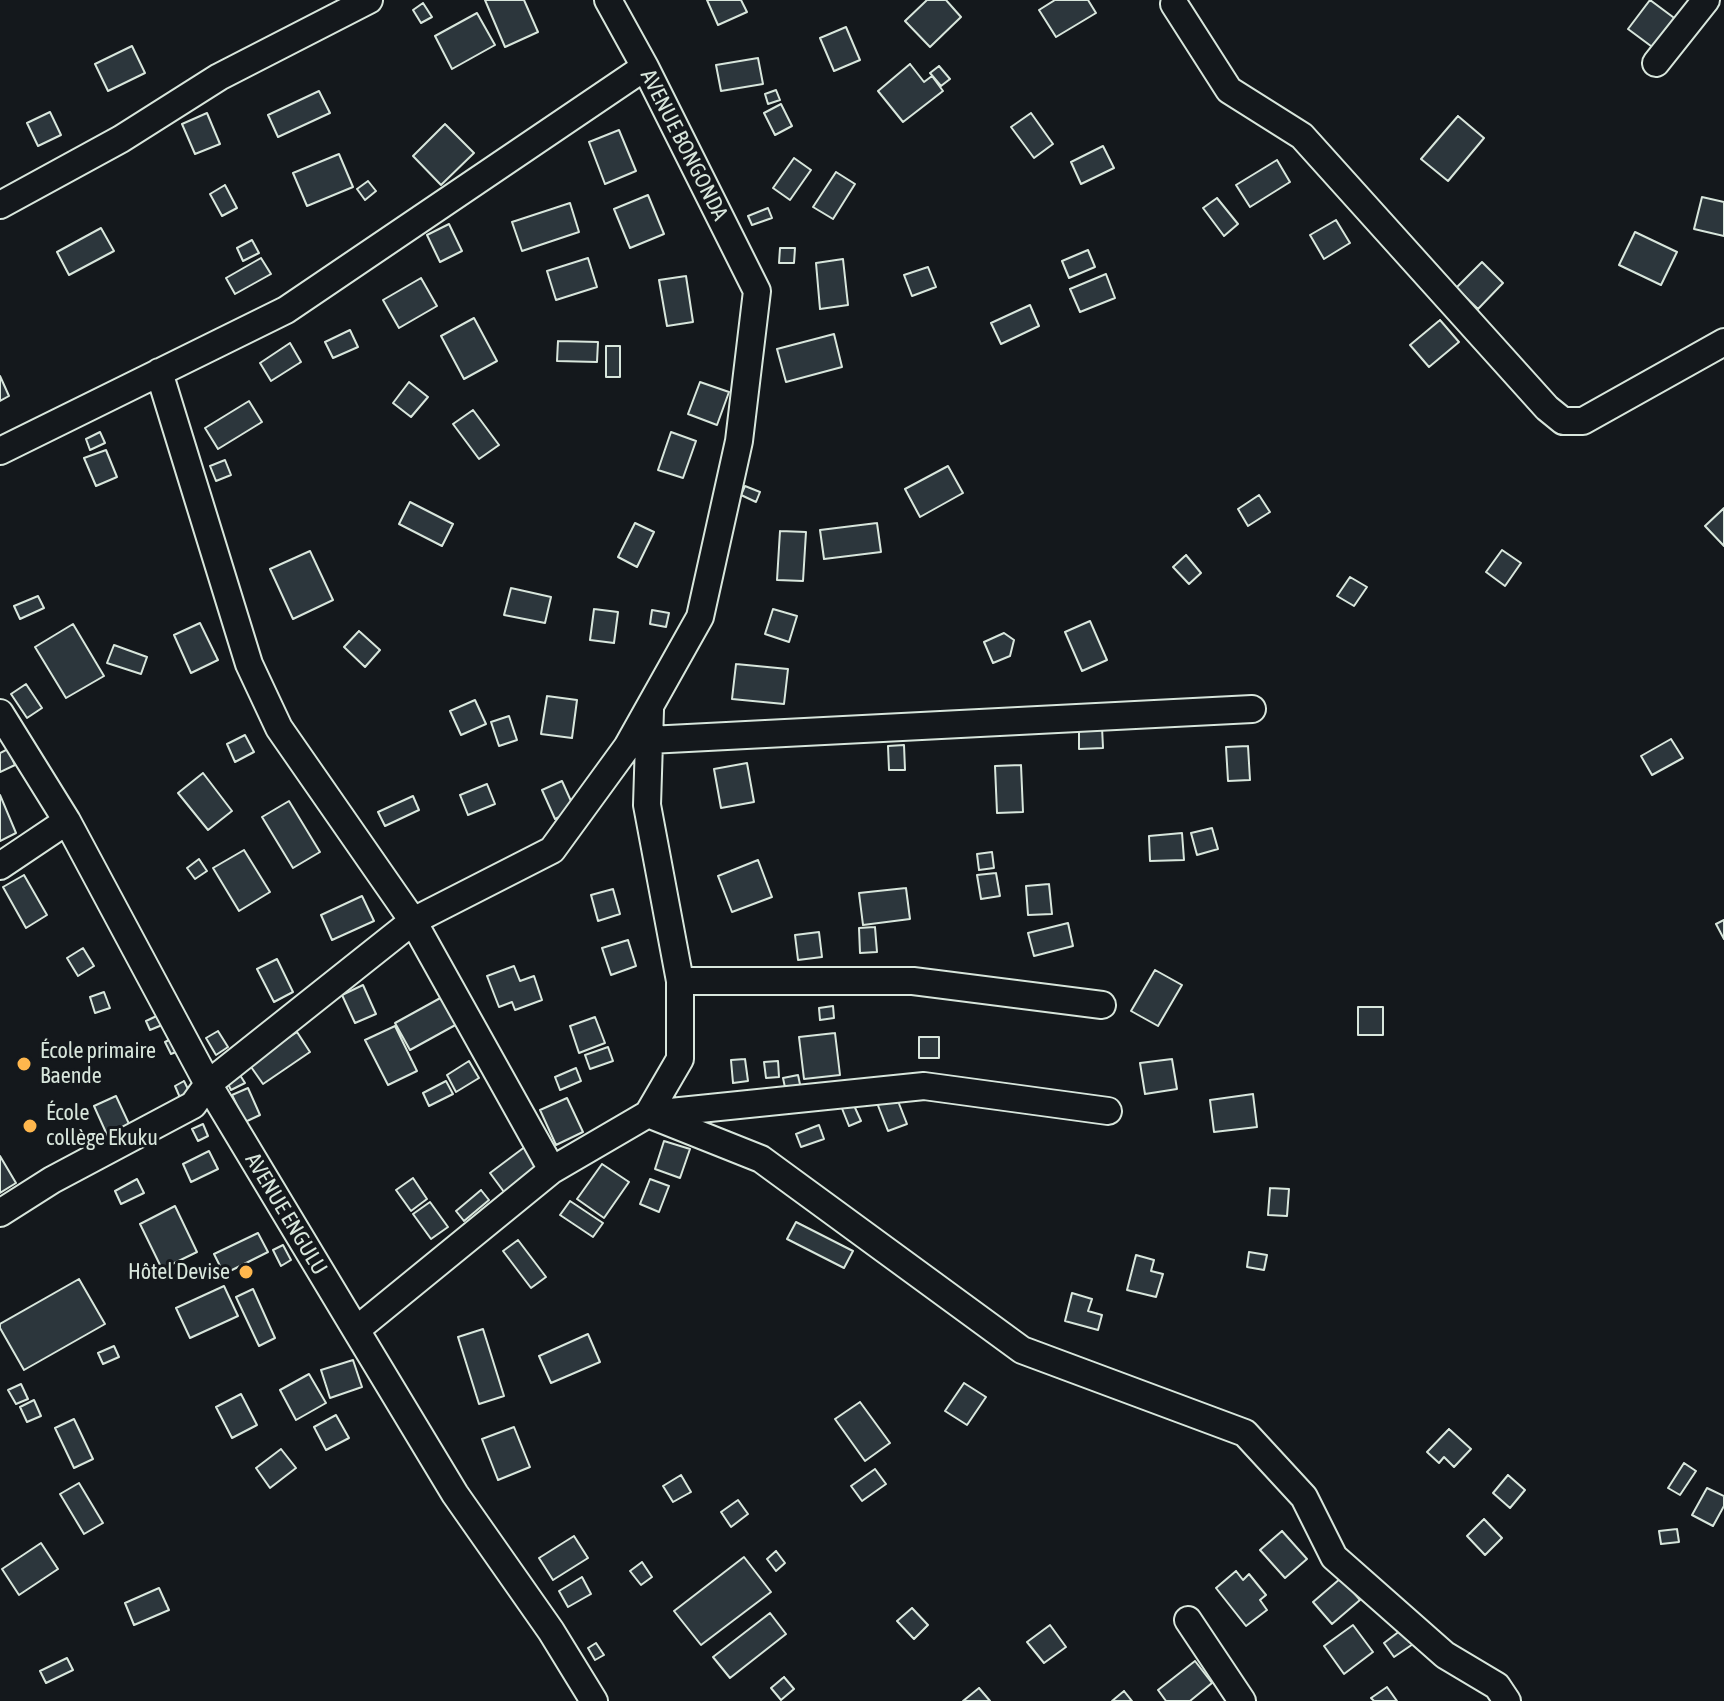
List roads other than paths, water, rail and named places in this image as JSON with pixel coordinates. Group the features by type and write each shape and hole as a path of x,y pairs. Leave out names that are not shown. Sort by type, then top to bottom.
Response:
{"street":[{"path":"0,205 121,139 219,77 369,0"},
{"name":"AVENUE BONGONDA","path":"608,0 757,291 739,441 700,617 650,706"},
{"path":"1656,63 1706,0"},
{"path":"1174,4 1229,90 1302,136 1547,408 1563,421 1583,421 1724,342"},
{"path":"0,451 286,310 645,67"},
{"path":"159,372 249,664 279,728 413,921 552,1170"},
{"path":"648,1114 680,1059 680,981 647,805 650,706"},
{"path":"0,1213 52,1180 193,1105 208,1084 413,921 552,850 627,747 650,706"},
{"path":"649,740 1252,709"},
{"name":"AVENUE ENGULU","path":"0,713 67,821 208,1084 455,1494 551,1631 594,1701"},
{"path":"0,866 67,821"},
{"path":"680,981 913,981 1102,1005"},
{"path":"356,1330 552,1170 648,1114 924,1086 1108,1111"},
{"path":"648,1114 761,1159 1022,1350 1245,1433 1304,1497 1334,1557 1445,1655 1497,1686 1507,1701"},
{"path":"1188,1620 1242,1701"}],"place":[{"name":"École primaire Baende","path":"24,1064"},
{"name":"École collège Ekuku","path":"30,1126"},
{"name":"Hôtel Devise","path":"246,1272"}]}
